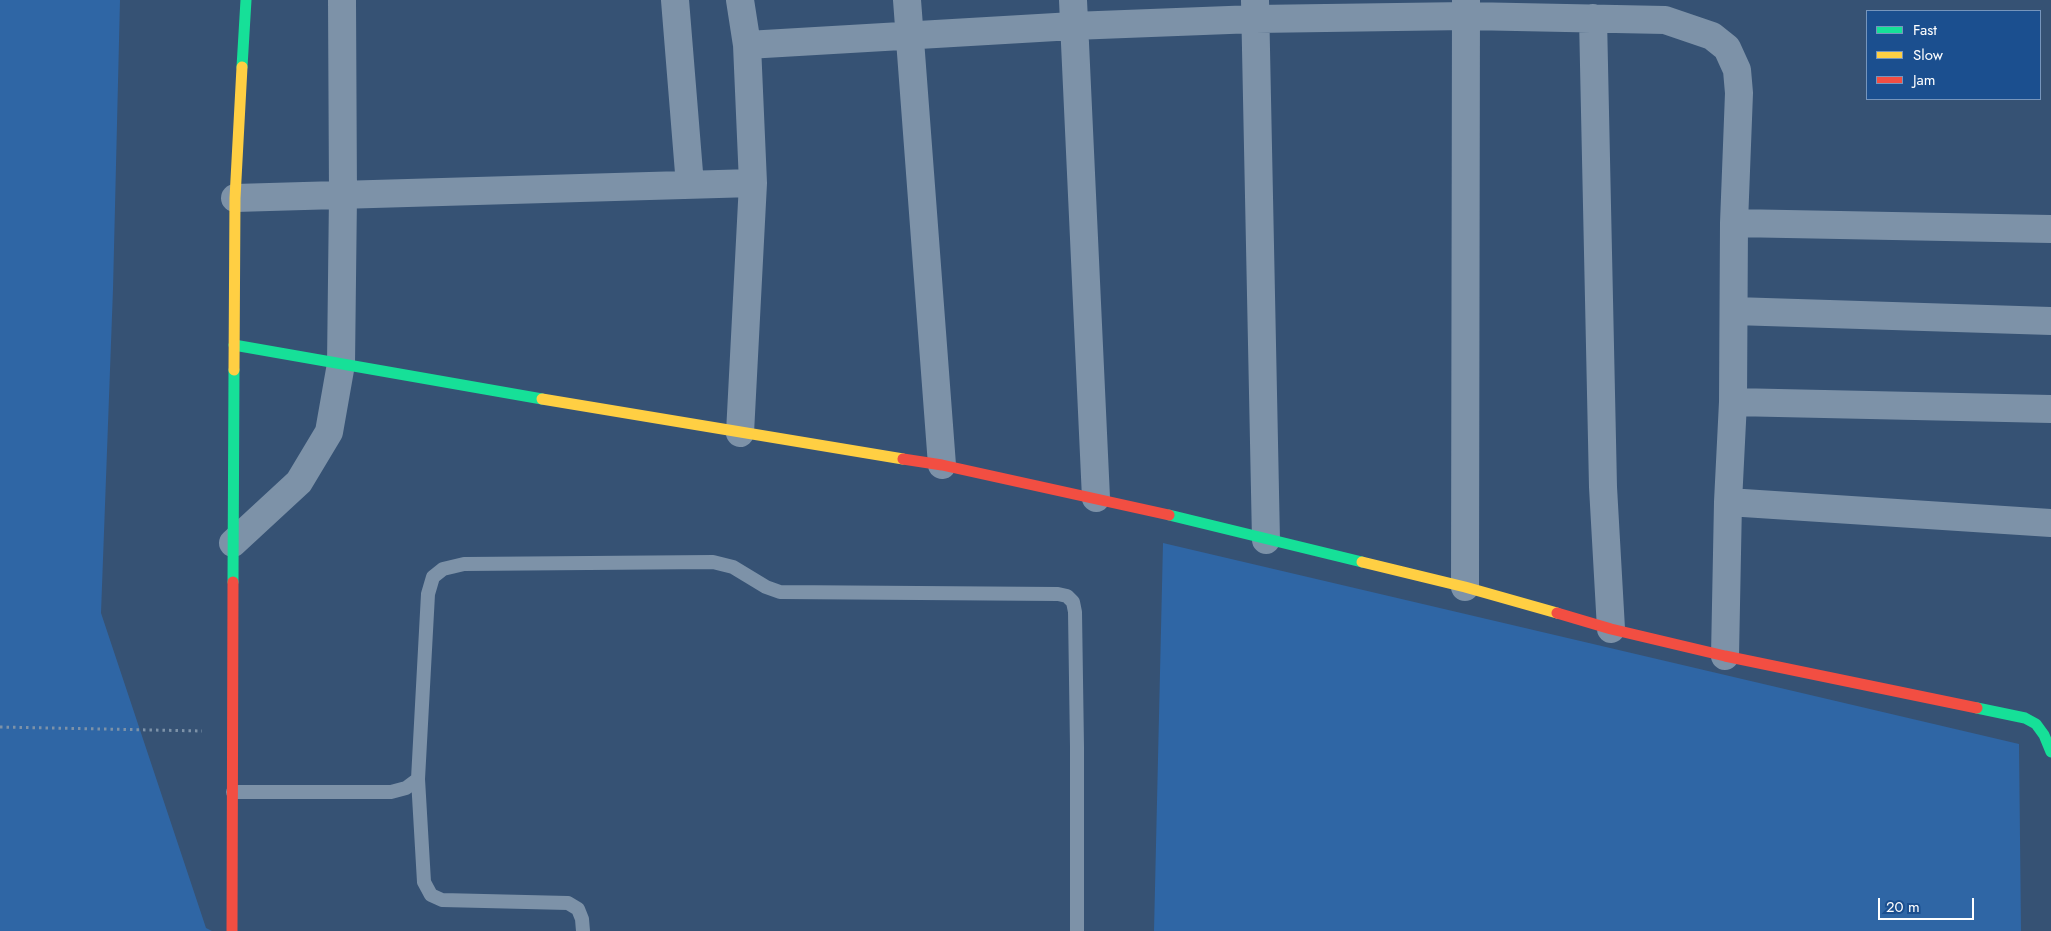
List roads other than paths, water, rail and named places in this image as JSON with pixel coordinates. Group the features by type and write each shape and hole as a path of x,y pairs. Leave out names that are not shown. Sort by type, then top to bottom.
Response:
{"street":[{"path":"232,931 235,198 246,0"},
{"path":"233,543 299,482 329,432 341,364 343,195 342,0"},
{"path":"675,0 690,184"},
{"path":"740,0 747,45 753,183 740,433"},
{"path":"908,0 942,465"},
{"path":"747,45 909,34 1073,13 1466,8 1593,18 1665,10 1712,36 1727,48 1736,70 1739,93 1734,223 1733,402 1728,502 1726,656"},
{"path":"1466,8 1466,587"},
{"path":"1255,10 1266,540"},
{"path":"1073,13 1096,498"},
{"path":"1593,18 1603,487 1611,629"},
{"path":"235,198 753,183"},
{"path":"1734,223 2051,229"},
{"path":"1734,311 2051,321"},
{"path":"234,345 740,433 942,465 1096,498 1466,587 1611,629 1726,656 2044,723 2044,735 2051,752"},
{"path":"1733,402 2051,409"},
{"path":"1728,502 2051,523"}],"lane":[{"path":"583,931 582,919 578,909 568,903 442,900 431,895 424,882 418,779 428,594 433,577 443,569 464,564 714,562 732,567 766,588 780,592 1058,594 1067,596 1073,602 1075,612 1077,931"},
{"path":"233,792 391,792 406,788 418,779"}]}
